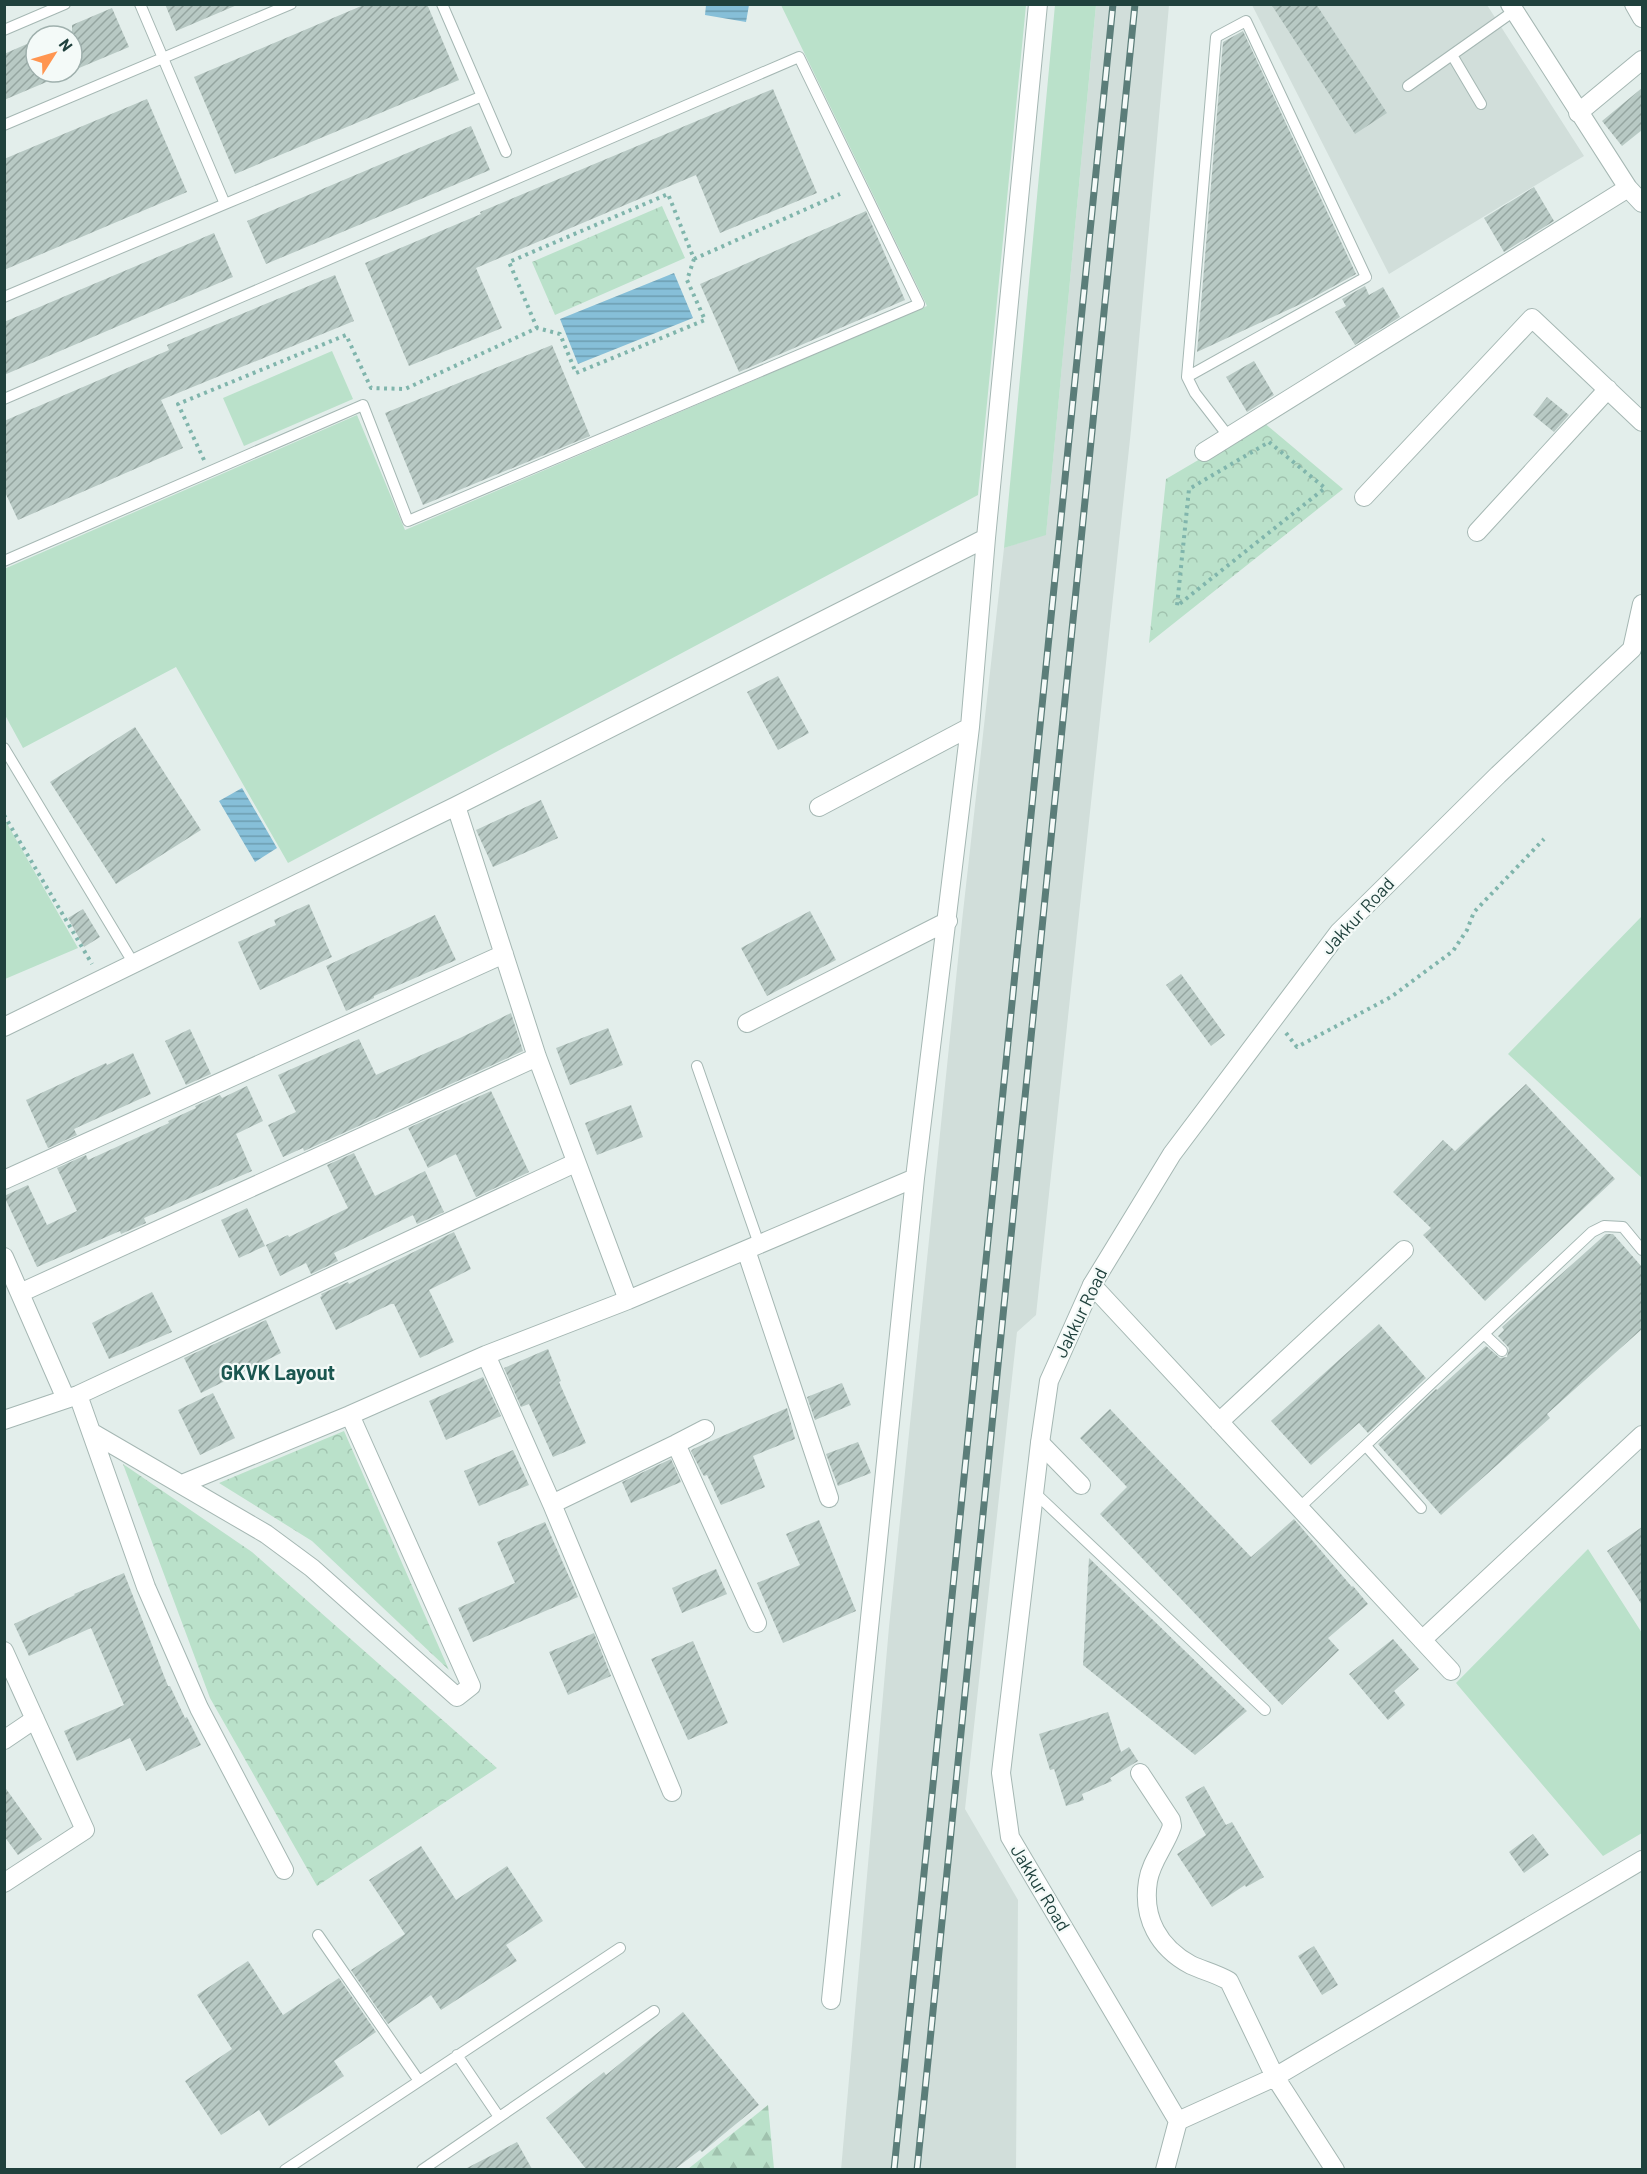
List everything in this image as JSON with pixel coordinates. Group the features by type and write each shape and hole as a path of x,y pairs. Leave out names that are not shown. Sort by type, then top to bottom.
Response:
{"street":[{"path":"831,2000 915,1178 970,727 1038,4"},
{"path":"1634,4 1642,18"},
{"path":"1512,8 1578,113 1628,188 1642,203"},
{"path":"1578,113 1642,60"},
{"path":"1204,452 1628,188"},
{"path":"1364,497 1532,318 1642,422"},
{"path":"1477,532 1608,389"},
{"path":"4,1027 456,806 986,538"},
{"name":"Jakkur Road","path":"1178,2121 1010,1837 1001,1773 1049,1381 1092,1285 1172,1154 1274,1018 1339,933 1498,775 1632,649 1642,604"},
{"path":"819,807 970,727"},
{"path":"456,806 537,1057 628,1300"},
{"path":"747,1023 948,921"},
{"path":"4,1180 504,954"},
{"path":"20,1293 537,1057"},
{"path":"4,1420 72,1397 575,1163"},
{"path":"182,1484 350,1415 486,1355 628,1300 915,1178"},
{"path":"752,1247 829,1498"},
{"path":"1219,1422 1404,1250"},
{"path":"4,1257 91,1432 146,1587 199,1708 284,1870"},
{"path":"1092,1285 1450,1671"},
{"path":"486,1355 552,1504 672,1792"},
{"path":"91,1432 266,1534 312,1568 457,1697 471,1686 350,1415"},
{"path":"552,1504 705,1429"},
{"path":"1422,1640 1642,1435"},
{"path":"1040,1443 1081,1485"},
{"path":"676,1444 757,1623"},
{"path":"4,1651 85,1830 4,1883"},
{"path":"4,1740 35,1719"},
{"path":"1140,1773 1171,1820 1172,1826 1153,1865 1148,1882 1149,1921 1160,1940 1172,1954 1193,1966 1214,1972 1229,1981 1275,2077 1335,2169"},
{"path":"1165,2169 1178,2121 1275,2077 1642,1860"}],"lane":[{"path":"4,30 65,4"},
{"path":"140,4 225,204"},
{"path":"4,125 291,4"},
{"path":"442,4 480,97 506,152"},
{"path":"1408,86 1512,8"},
{"path":"1187,377 1366,277 1246,21 1216,37 1187,377 1195,393 1228,437"},
{"path":"1452,55 1481,104"},
{"path":"4,399 799,57 919,304 408,521 363,405 4,561"},
{"path":"4,297 480,97"},
{"path":"4,748 134,964"},
{"path":"697,1066 752,1247"},
{"path":"1299,1508 1592,1232 1604,1226 1623,1227 1642,1250"},
{"path":"1484,1334 1502,1352"},
{"path":"1366,1446 1421,1508"},
{"path":"1034,1492 1265,1710"},
{"path":"318,1935 419,2081"},
{"path":"285,2169 620,1948"},
{"path":"422,2169 654,2011"},
{"path":"456,2055 499,2117"}],"path":[{"path":"206,463 178,404 346,335 371,388 405,389 537,328 560,334 576,373 705,320 687,280 694,259 668,194 509,262 537,328"},
{"path":"694,259 840,194"},
{"path":"1269,442 1325,488 1177,606 1190,489 1269,442"},
{"path":"4,815 101,980"},
{"path":"1274,1018 1297,1047 1391,997 1453,951 1467,930 1474,912 1544,839"}],"shaded area":[{"path":"1096,5 1169,5 1131,430 1036,1315 1017,1332 965,1809 1018,1900 1016,2169 841,2170 889,1627 962,921 1004,548 1046,534"},
{"path":"1252,5 1487,5 1584,156 1389,274"}],"green space":[{"path":"781,5 1026,5 978,495 288,863 176,667 23,748 5,715 4,569 357,415 405,530 927,306"},
{"path":"1055,5 1096,5 1046,535 1004,548"},
{"path":"662,206 685,258 555,315 532,262"},
{"path":"332,351 353,399 244,446 223,398"},
{"path":"1263,422 1343,489 1149,643 1166,479"},
{"path":"5,820 78,948 4,979"},
{"path":"1642,916 1642,1178 1508,1054"},
{"path":"344,1431 449,1670 312,1541 219,1483"},
{"path":"123,1464 252,1552 497,1768 317,1886 210,1698"},
{"path":"1588,1549 1642,1633 1642,1833 1603,1856 1456,1683"},
{"path":"768,2105 774,2169 688,2169"}],"water":[{"path":"706,5 749,5 746,22 705,15"},
{"path":"674,273 693,318 578,364 560,319"},
{"path":"242,788 277,848 255,862 219,801"}],"building":[{"path":"165,4 237,4 237,5 176,31"},
{"path":"366,4 427,4 459,80 235,174 194,77"},
{"path":"1271,4 1316,4 1387,113 1355,134"},
{"path":"112,8 129,47 84,66 84,24 74,24"},
{"path":"1243,31 1356,274 1305,302 1197,352 1223,42"},
{"path":"24,45 24,84 42,84 4,100 4,54"},
{"path":"1642,88 1642,130 1622,146 1602,121"},
{"path":"773,89 817,193 720,233 696,175 476,268 502,328 409,366 365,263"},
{"path":"147,99 187,192 4,270 4,159"},
{"path":"471,126 490,170 266,264 247,221"},
{"path":"1534,187 1554,221 1504,252 1484,218"},
{"path":"866,211 905,300 739,372 700,284"},
{"path":"214,233 233,277 4,375 4,322"},
{"path":"335,275 354,321 161,400 183,448 18,520 4,490 4,421 169,350 167,345"},
{"path":"1365,286 1369,295 1383,287 1400,317 1355,345 1335,312 1346,306 1342,299"},
{"path":"552,345 590,436 423,505 385,413"},
{"path":"1254,361 1274,395 1247,412 1226,377"},
{"path":"1547,397 1569,415 1554,432 1533,415"},
{"path":"778,676 809,733 778,750 747,692"},
{"path":"135,727 201,830 116,884 50,782"},
{"path":"541,800 558,838 493,867 476,830"},
{"path":"309,904 332,957 260,990 238,942 276,925 274,920"},
{"path":"83,909 100,937 84,947 68,918"},
{"path":"810,911 836,960 767,996 741,948"},
{"path":"435,915 456,960 374,996 346,1011 326,966"},
{"path":"1181,974 1225,1035 1211,1046 1166,985"},
{"path":"511,1013 523,1051 304,1151 303,1148 283,1157 268,1125 296,1112 278,1075 359,1039 376,1075"},
{"path":"608,1028 623,1065 570,1085 556,1048"},
{"path":"190,1029 211,1074 186,1085 165,1041"},
{"path":"133,1053 151,1094 74,1129 77,1135 48,1148 26,1100"},
{"path":"1526,1084 1615,1179 1485,1301 1423,1235 1431,1228 1393,1192 1443,1140 1455,1151"},
{"path":"247,1086 263,1121 236,1134 252,1171 144,1218 146,1223 121,1234 120,1231 37,1267 4,1196 28,1185 47,1225 77,1211 57,1168 86,1155 88,1160 169,1123 168,1121 196,1108 195,1106 220,1095 222,1098"},
{"path":"491,1091 529,1172 476,1197 456,1154 428,1168 408,1128"},
{"path":"631,1105 643,1137 597,1155 585,1123"},
{"path":"354,1153 375,1196 425,1171 444,1212 417,1224 413,1215 334,1253 338,1261 311,1274 306,1263 280,1276 266,1245 288,1235 289,1237 348,1208 327,1165"},
{"path":"247,1208 265,1246 239,1258 221,1220"},
{"path":"454,1232 471,1269 429,1290 454,1342 420,1358 394,1304 336,1330 320,1297 321,1294 348,1282 349,1284"},
{"path":"1606,1234 1613,1234 1642,1267 1642,1329 1547,1414 1550,1418 1441,1515 1378,1444 1486,1346 1500,1358 1507,1357 1509,1348 1498,1336 1504,1330 1502,1327"},
{"path":"152,1292 172,1332 109,1359 92,1323"},
{"path":"266,1320 281,1353 201,1393 184,1358"},
{"path":"1379,1324 1426,1378 1368,1433 1359,1423 1311,1465 1271,1421"},
{"path":"548,1349 561,1381 559,1382 586,1443 553,1457 529,1404 521,1407 504,1368"},
{"path":"483,1377 501,1416 446,1440 429,1401"},
{"path":"842,1383 851,1405 815,1420 807,1397"},
{"path":"213,1393 235,1438 200,1455 178,1410"},
{"path":"787,1408 795,1439 753,1456 765,1487 721,1505 707,1475 704,1476 691,1451"},
{"path":"1110,1409 1251,1557 1294,1519 1368,1604 1328,1638 1339,1650 1282,1705 1100,1514 1127,1487 1080,1438"},
{"path":"858,1442 871,1473 838,1486 826,1454"},
{"path":"513,1450 529,1485 479,1506 464,1471"},
{"path":"671,1459 681,1482 631,1503 622,1482"},
{"path":"819,1520 856,1611 783,1643 757,1583 800,1565 786,1534"},
{"path":"545,1522 578,1597 473,1642 458,1608 515,1583 497,1542"},
{"path":"1642,1527 1642,1605 1607,1551"},
{"path":"1089,1558 1247,1711 1195,1755 1083,1665"},
{"path":"716,1569 727,1594 682,1613 672,1588"},
{"path":"124,1573 168,1686 201,1745 146,1771 130,1738 77,1761 64,1731 124,1705 91,1628 29,1656 14,1624 74,1594"},
{"path":"594,1633 611,1676 568,1695 549,1652"},
{"path":"1393,1639 1419,1669 1394,1691 1405,1705 1388,1720 1349,1674"},
{"path":"693,1641 728,1723 688,1740 651,1659"},
{"path":"1108,1712 1121,1752 1129,1747 1138,1761 1110,1778 1112,1781 1082,1794 1084,1800 1066,1806 1054,1769 1050,1770 1039,1734"},
{"path":"4,1786 42,1839 18,1855 4,1836"},
{"path":"1204,1786 1226,1825 1232,1822 1264,1877 1246,1887 1245,1885 1212,1907 1177,1854 1206,1835 1185,1797"},
{"path":"1533,1834 1549,1855 1524,1873 1509,1852"},
{"path":"421,1846 456,1900 507,1866 543,1921 506,1945 517,1961 441,2010 431,1995 388,2024 351,1970 405,1934 369,1880"},
{"path":"1314,1946 1338,1985 1322,1995 1298,1956"},
{"path":"248,1961 283,2015 339,1978 376,2032 334,2061 344,2076 269,2126 259,2110 221,2135 185,2081 232,2049 197,1995"},
{"path":"683,2012 759,2105 702,2152 700,2150 675,2169 586,2169 546,2118 604,2072 606,2075"},
{"path":"517,2142 532,2169 465,2169"}],"railway":[{"path":"894,2170 1113,4"},
{"path":"917,2170 1135,4"}],"district":[{"name":"GKVK Layout","path":"278,1373"}]}
